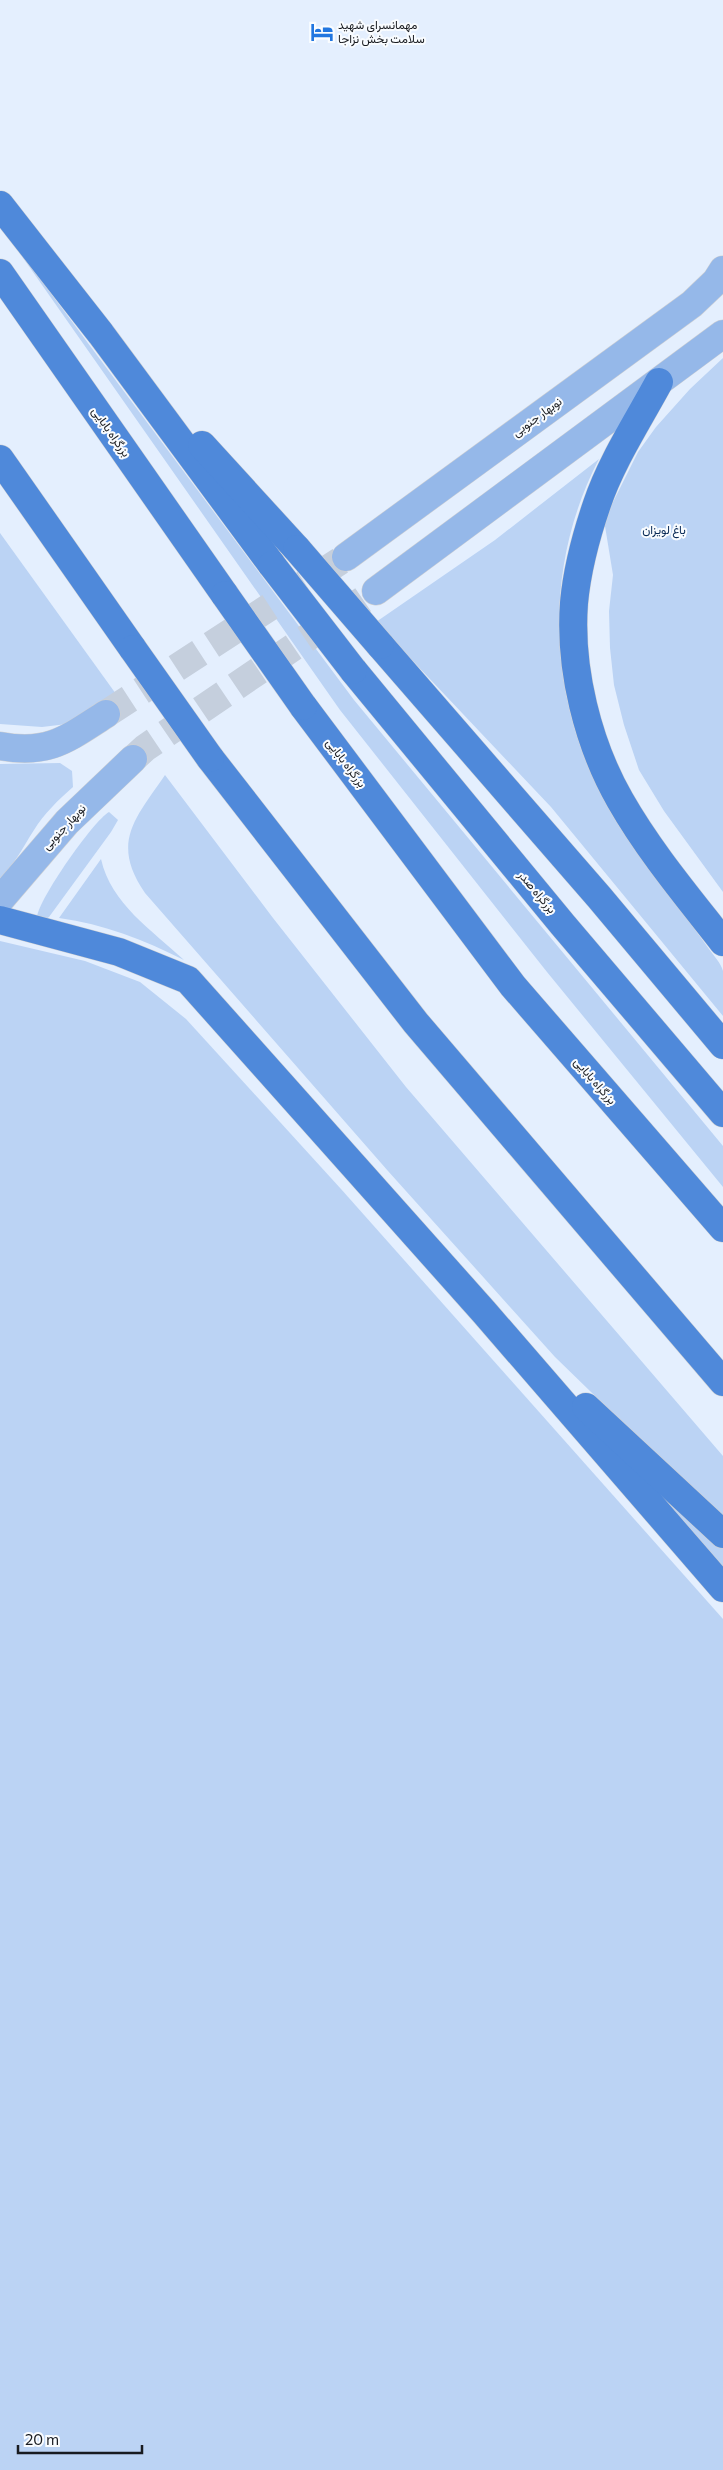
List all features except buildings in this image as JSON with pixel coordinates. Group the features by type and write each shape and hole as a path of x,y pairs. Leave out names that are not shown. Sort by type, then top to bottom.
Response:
{"highway":[{"path":"0,204 101,334 380,644 599,897 723,1045"},
{"name":"بزرگراه بابایی","path":"0,273 303,706 513,986 723,1228"},
{"name":"بزرگراه صدر","path":"101,334 272,566 353,670 564,925 723,1113"},
{"path":"659,382 598,502 581,558 574,604 575,656 583,705 597,750 620,799 649,845 723,942"},
{"path":"0,459 210,758 416,1023 723,1382"},
{"path":"0,920 119,952 188,980 484,1312 723,1588"},
{"path":"484,1312 723,1534"}],"main road":[{"name":"نوبهار جنوبی","path":"346,557 692,304 716,280 723,270"},
{"path":"376,591 723,334"},
{"path":"0,746 19,749 52,746 106,714"},
{"name":"نوبهار جنوبی","path":"0,900 67,822 133,759"}],"green space":[{"path":"0,225 354,700 723,1146 723,1187 547,972 340,710"},
{"name":"باغ لویزان","path":"723,358 723,892 664,811 639,770 624,725 614,685 610,648 609,611 613,575 604,520 638,452 656,427 690,389"},
{"path":"599,459 578,507 565,556 560,607 561,657 569,707 584,755 605,801 632,845 721,965 723,971 723,1016 551,807 376,622 495,540"},
{"path":"0,533 116,694 67,724 42,727 0,724"},
{"path":"60,763 72,771 73,787 42,818 14,861 0,878 0,764"},
{"path":"165,775 273,918 406,1087 723,1456 723,1515 663,1462 555,1357 388,1171 145,893 129,859 128,845 131,831 137,818"},
{"path":"109,812 118,820 111,832 49,917 44,920 37,917 46,895 67,862 101,818"},
{"path":"101,859 106,875 123,903 146,927 184,960 123,934 92,924 59,918"},
{"path":"0,941 85,961 140,982 186,1019 341,1189 723,1619 723,2470 0,2470"},
{"path":"603,1440 723,1543 723,1576"}],"tunnel":[{"path":"106,714 346,557"},
{"path":"133,759 145,748 376,591"}],"place":[{"name":"مهمانسرای شهید سلامت بخش نزاجا","path":"322,32"}]}
